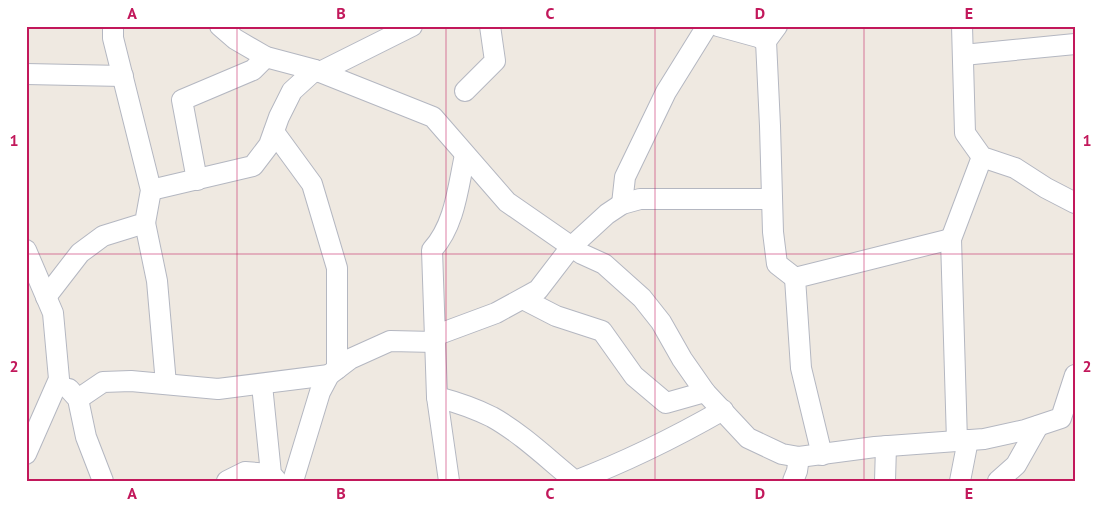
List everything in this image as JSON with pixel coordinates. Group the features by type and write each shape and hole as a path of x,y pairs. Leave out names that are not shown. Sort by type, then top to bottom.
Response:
{"street":[{"path":"113,26 113,38 151,190 145,222 157,281 166,384"},
{"path":"151,190 253,166 269,145 292,91 318,71 412,26"},
{"path":"465,92 495,61 490,26"},
{"path":"622,204 625,177 666,92 707,26"},
{"path":"718,26 758,37 772,34 773,232 777,264 796,278"},
{"path":"962,26 965,133 982,157 1015,168 1046,188 1075,203"},
{"path":"233,31 266,57 318,71 434,117 507,202 571,247 604,264 642,298 661,322 682,359 705,392 748,438 782,454 799,457 886,446 984,439 1068,419 1075,374"},
{"path":"963,55 1075,44"},
{"path":"198,180 182,100 253,70 266,57"},
{"path":"26,74 123,76"},
{"path":"274,132 312,184 338,268 333,372"},
{"path":"449,481 437,397 432,250 440,242 449,223 465,155"},
{"path":"960,481 963,440 951,239 982,157"},
{"path":"293,481 320,392 333,372 350,359 390,341 435,339 496,313 538,290 571,247 607,214 622,204 640,199 772,199"},
{"path":"46,297 80,253 103,236 145,222"},
{"path":"796,278 951,239"},
{"path":"26,250 53,313 60,379 28,447"},
{"path":"796,278 801,368 822,455"},
{"path":"522,299 556,316 602,331 634,376 666,403 705,392"},
{"path":"78,399 103,382 131,381 218,389 262,385 333,372"},
{"path":"60,379 78,399 86,437 102,481"},
{"path":"227,481 246,472 274,478 262,385"},
{"path":"437,397 463,404 493,418 523,439 575,481 616,465 678,436 723,410"},
{"path":"998,481 1016,465 1038,426"},
{"path":"885,481 886,446"},
{"path":"793,481 797,472 799,457"}]}
